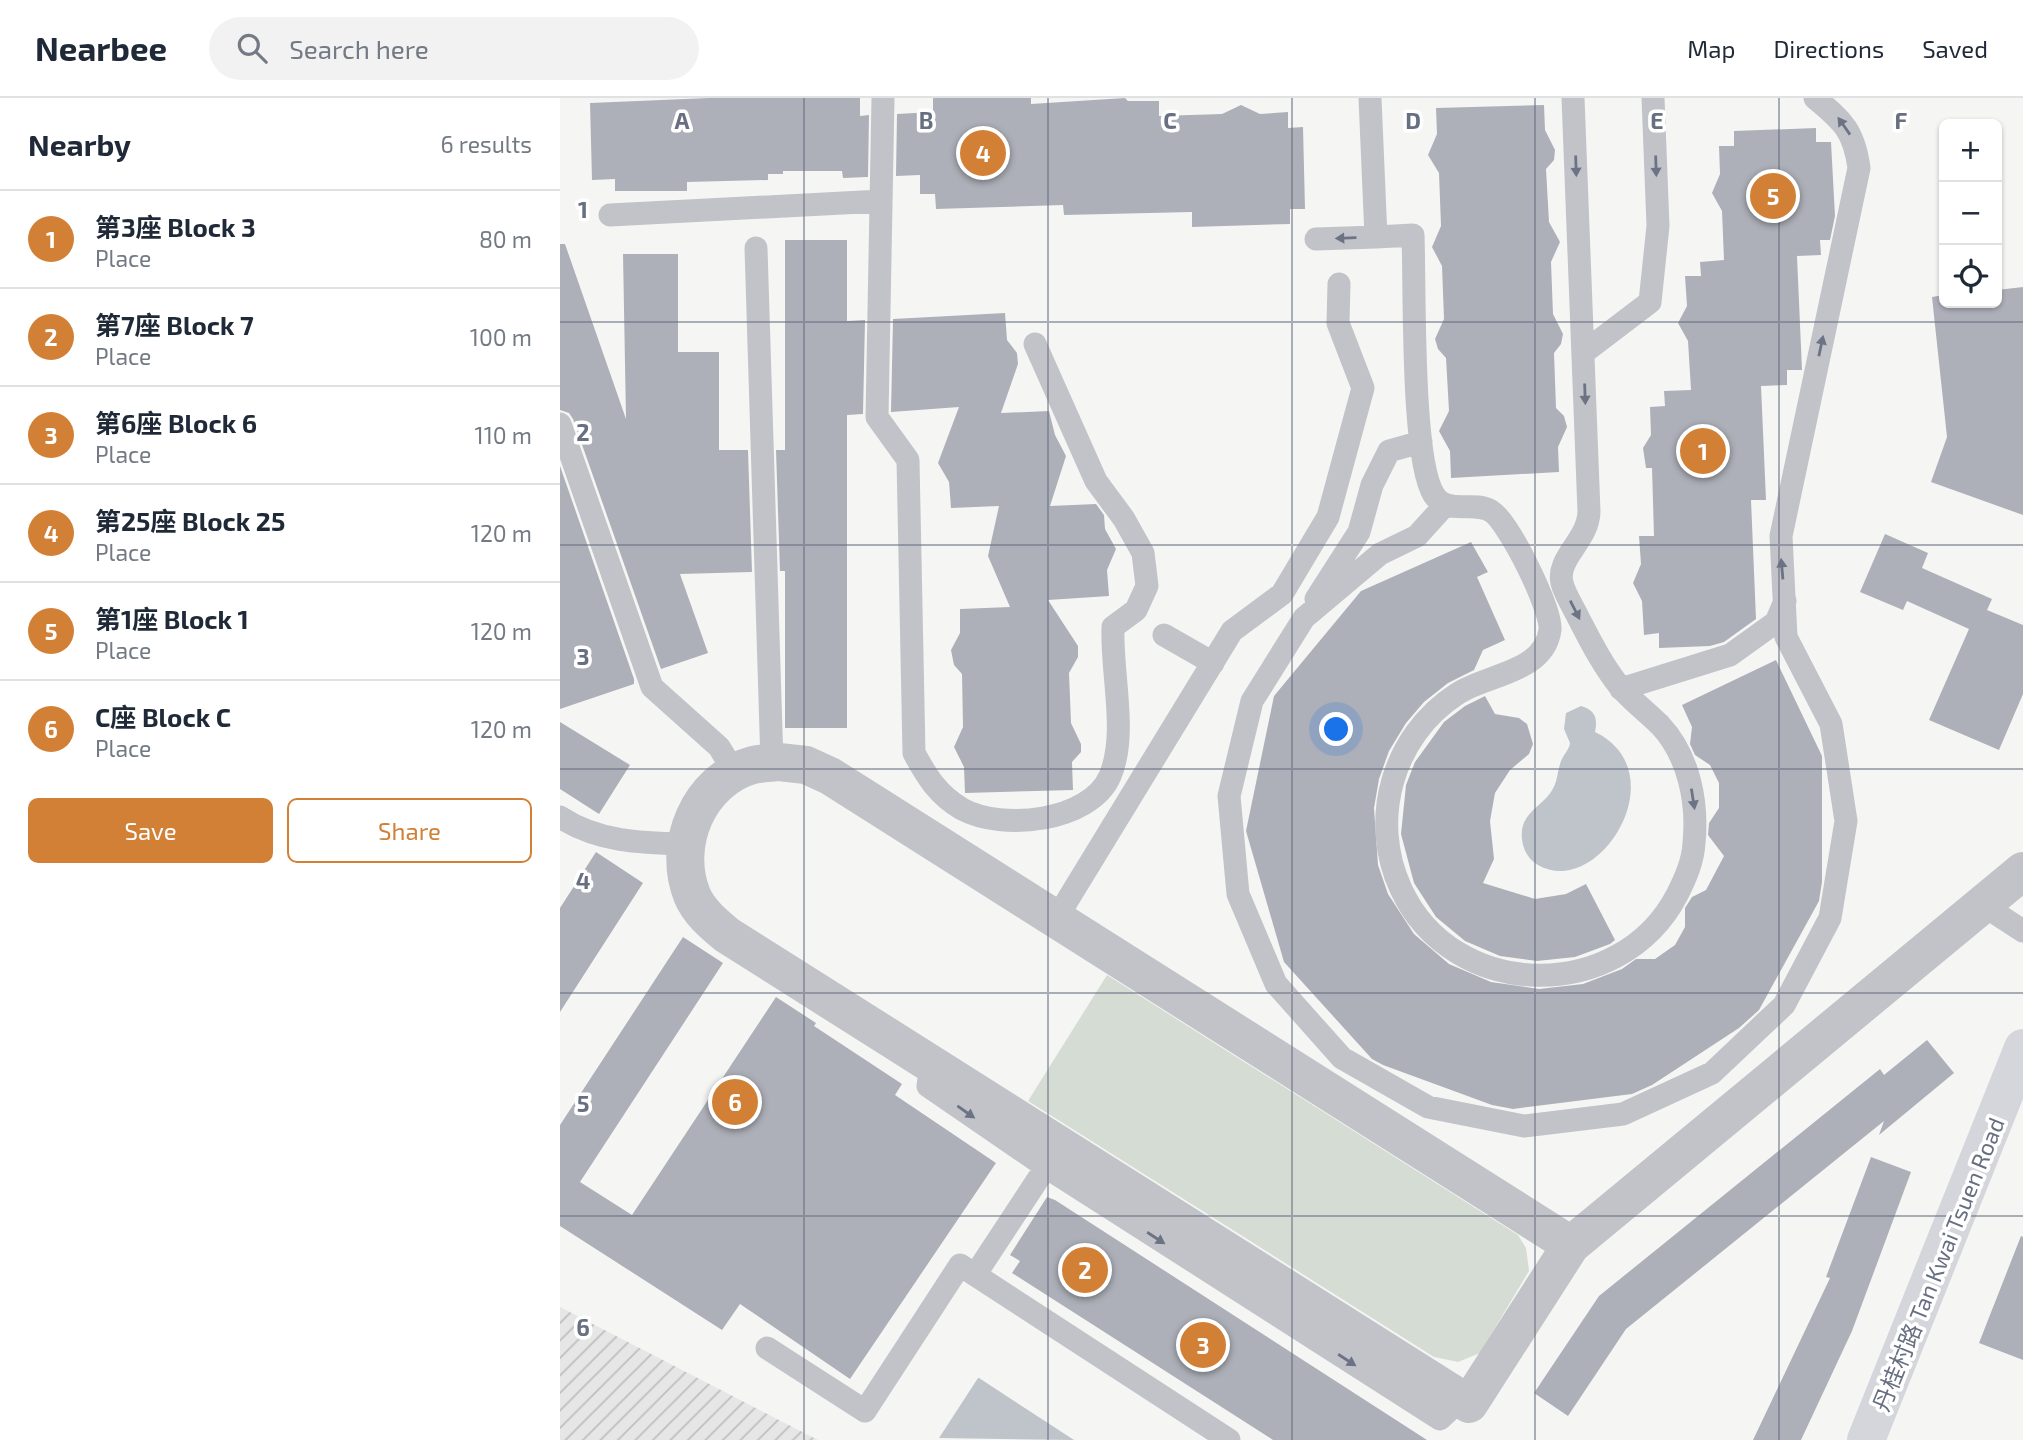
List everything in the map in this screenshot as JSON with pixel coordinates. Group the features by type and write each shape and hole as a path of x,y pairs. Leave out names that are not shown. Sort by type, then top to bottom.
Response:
{"street":[{"path":"1571,1245 830,776 806,765 752,765 735,773 707,795 693,818 685,844 685,870 693,896 708,918 727,935 1469,1404 1571,1245 2023,870"},
{"name":"丹桂村路 Tan Kwai Tsuen Road","path":"1866,1440 2023,1048"}],"lane":[{"path":"883,98 877,417 908,460 914,753 931,785 963,810 1009,822 1063,814 1095,799 1110,776 1118,740 1112,657 1114,627 1136,610 1147,586 1143,552 1124,519 1096,481 1035,344"},
{"path":"1370,98 1376,237"},
{"path":"1316,239 1413,236 1421,442 1427,480 1436,497 1445,505 1456,508 1478,506 1498,516 1550,617 1546,645 1537,657 1525,665 1458,693 1432,713 1412,738 1397,766 1388,797 1386,830 1391,861 1402,892 1427,927 1442,942 1469,960 1499,972 1531,977 1563,976 1595,968 1632,947 1649,933 1670,909 1685,880 1694,849 1696,817 1691,785 1680,755 1662,728 1621,689 1595,649 1561,582 1566,558 1580,541 1589,523 1573,98"},
{"path":"1583,353 1650,302 1658,226 1653,98"},
{"path":"1421,442 1389,451 1372,485 1359,532 1252,701 1229,796 1238,894 1276,984 1342,1058 1428,1107 1524,1126 1622,1114 1712,1073 1783,1005 1829,918 1846,821 1831,724 1786,637 1786,600 1781,568 1786,504 1859,168 1856,146 1847,127 1815,98"},
{"path":"610,215 881,201"},
{"path":"756,248 772,763"},
{"path":"1056,919 1232,631 1282,594 1328,517 1363,388 1338,323 1339,284"},
{"path":"560,425 652,687 719,747 735,773"},
{"path":"1304,618 1380,554 1417,536 1445,505"},
{"path":"1621,689 1730,655 1776,622 1786,600"},
{"path":"1164,635 1213,663"},
{"path":"563,824 595,835 625,841 685,844"},
{"path":"1983,905 2023,931"},
{"path":"931,1064 928,1086 1046,1167 1440,1419 1461,1399"},
{"path":"975,1275 1046,1167"},
{"path":"767,1348 865,1411 960,1265 1229,1440"}],"shaded area":[{"path":"1581,706 1594,715 1595,732 1619,751 1630,775 1630,801 1620,827 1605,849 1584,865 1561,871 1538,865 1532,860 1524,847 1522,830 1527,817 1551,792 1561,761 1569,748 1570,743 1564,729 1566,713"},
{"path":"1107,975 1518,1235 1526,1248 1529,1271 1480,1353 1458,1362 1434,1357 1028,1101"},
{"path":"560,1307 818,1440 560,1440"},
{"path":"979,1378 1074,1440 939,1438"}],"building":[{"path":"709,98 860,98 860,116 869,115 868,177 843,178 842,171 783,171 783,174 768,174 768,180 687,182 687,191 615,191 615,179 592,180 590,103"},
{"path":"933,98 1031,98 1031,104 1125,98 1128,101 1159,101 1159,116 1222,114 1241,105 1260,114 1288,112 1288,128 1303,127 1305,209 1290,209 1290,224 1192,227 1192,212 1064,215 1063,205 936,209 935,194 920,194 920,175 896,176 897,114 933,112"},
{"path":"1544,105 1545,130 1555,150 1554,160 1546,169 1549,222 1560,242 1551,262 1553,314 1563,334 1561,344 1554,353 1556,408 1564,416 1567,427 1558,447 1559,472 1451,478 1450,451 1439,431 1449,411 1446,358 1438,349 1435,339 1444,319 1442,266 1432,247 1441,226 1439,173 1428,155 1437,134 1436,108"},
{"path":"1816,128 1816,142 1831,142 1835,216 1830,240 1820,240 1821,255 1797,256 1802,370 1787,370 1787,385 1761,386 1766,500 1751,500 1756,619 1724,642 1710,646 1659,648 1659,633 1644,635 1642,601 1633,583 1641,564 1639,536 1654,536 1652,468 1646,468 1643,448 1651,435 1650,407 1665,406 1664,391 1691,390 1688,341 1678,323 1687,306 1685,276 1701,276 1700,262 1724,260 1722,211 1712,193 1720,174 1719,146 1734,146 1734,131"},
{"path":"785,240 847,240 847,321 865,320 863,414 847,415 847,728 785,728 785,571 780,571 776,450 785,450"},
{"path":"560,244 565,244 626,419 623,254 678,254 678,352 719,352 719,450 748,450 752,572 680,574 708,653 661,669 573,419 569,413 560,410"},
{"path":"2023,287 2023,515 1931,482 1947,437 1932,297 1939,296 1939,308 2002,308 2002,289"},
{"path":"1005,313 1007,340 1017,353 1018,364 1001,413 1049,411 1055,435 1066,456 1050,506 1096,504 1104,515 1105,529 1116,549 1107,570 1109,596 1048,600 1078,646 1078,657 1069,673 1071,723 1081,744 1081,752 1072,762 1073,790 965,793 964,767 954,747 963,727 962,674 954,665 951,650 960,633 960,609 1010,607 988,556 999,506 951,508 949,482 938,463 959,407 891,412 893,319"},
{"path":"560,466 634,684 560,709"},
{"path":"1885,534 1928,553 1922,568 1992,599 1987,610 2023,625 2023,694 1999,750 1929,720 1969,629 1907,601 1903,610 1860,592"},
{"path":"1471,542 1488,572 1477,577 1505,640 1483,650 1474,670 1448,683 1424,702 1406,723 1389,751 1379,779 1374,808 1378,865 1388,894 1414,934 1449,964 1491,982 1539,989 1583,984 1622,969 1636,959 1655,959 1675,945 1685,927 1685,908 1692,897 1706,890 1724,856 1708,835 1709,823 1719,808 1719,783 1710,765 1695,755 1690,744 1692,727 1682,705 1776,660 1822,756 1822,882 1819,901 1759,1010 1739,1028 1652,1085 1632,1094 1513,1109 1492,1105 1383,1065 1372,1059 1284,962 1246,831 1274,696 1361,591"},
{"path":"1485,696 1495,714 1519,718 1527,724 1533,744 1529,754 1510,770 1495,793 1490,821 1494,859 1483,883 1535,899 1566,894 1586,884 1615,940 1610,944 1575,957 1537,961 1500,956 1465,941 1436,917 1414,883 1401,834 1406,785 1415,762 1444,722 1465,706"},
{"path":"560,722 630,765 599,814 560,789"},
{"path":"596,852 643,883 560,1012 560,908"},
{"path":"683,937 723,963 580,1182 632,1215 776,997 816,1023 814,1026 902,1084 895,1095 996,1163 850,1379 740,1304 722,1330 560,1226 560,1125"},
{"path":"1927,1040 1954,1073 1879,1135 1884,1121 1626,1329 1568,1416 1534,1393 1599,1296 1880,1069 1884,1075"},
{"path":"1871,1157 1911,1172 1852,1331 1801,1440 1753,1440 1830,1278 1826,1277"},
{"path":"1047,1197 1427,1440 1273,1440 1012,1273 1020,1261 1010,1255"},
{"path":"2021,1236 2023,1237 2023,1360 1979,1343"}],"place":[{"name":"第25座 Block 25","path":"983,153"},
{"name":"第1座 Block 1","path":"1773,196"},
{"name":"第3座 Block 3","path":"1703,451"},
{"name":"C座 Block C","path":"735,1102"},
{"name":"第7座 Block 7","path":"1085,1270"},
{"name":"第6座 Block 6","path":"1203,1345"}]}
